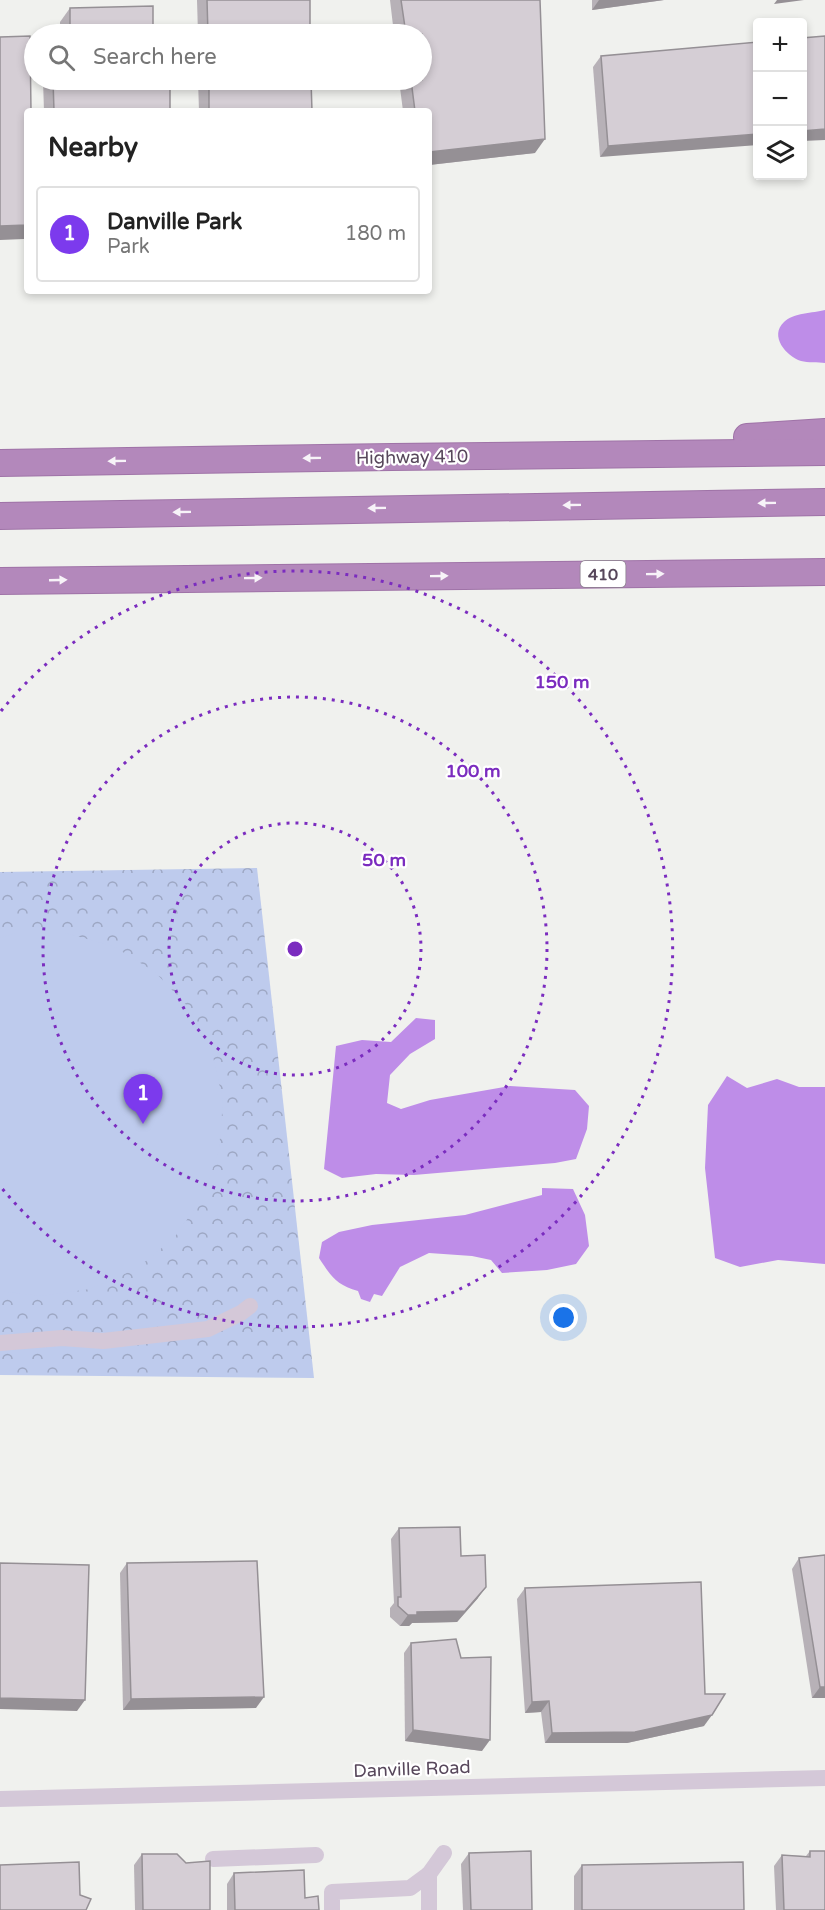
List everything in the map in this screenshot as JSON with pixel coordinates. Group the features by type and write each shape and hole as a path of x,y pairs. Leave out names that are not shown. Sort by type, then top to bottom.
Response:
{"highway":[{"path":"392,457 825,432"},
{"name":"Highway 410","path":"0,463 825,452"},
{"path":"0,516 825,502"},
{"name":"410","path":"0,581 825,572"}],"street":[{"path":"0,1343 62,1338 102,1341 208,1329 242,1313 250,1306"},
{"name":"Danville Road","path":"0,1799 825,1778"},
{"path":"332,1910 332,1892 410,1888 429,1875 444,1853"},
{"path":"213,1859 316,1855"},
{"path":"429,1875 429,1910"}],"green space":[{"path":"257,868 314,1378 0,1375 0,872"},
{"path":"15,933 65,933 113,946 155,972 189,1008 212,1052 223,1101 219,1150 203,1197 174,1238 136,1269 90,1289 41,1296 0,1291 0,938"}],"shaded area":[{"path":"825,310 825,363 801,361 790,355 781,345 778,333 780,327 788,319 798,315"},
{"path":"416,1018 435,1020 435,1039 410,1054 390,1075 387,1103 401,1109 430,1100 510,1086 575,1090 589,1106 587,1129 576,1159 555,1163 414,1175 376,1174 342,1178 324,1169 336,1046 362,1040 391,1042"},
{"path":"727,1076 747,1088 777,1079 799,1087 825,1087 825,1264 778,1260 740,1267 715,1258 705,1168 708,1105"},
{"path":"542,1188 573,1189 585,1215 589,1246 576,1264 547,1270 502,1273 491,1260 472,1256 429,1253 400,1267 382,1296 374,1294 370,1302 361,1299 358,1291 344,1286 335,1279 319,1258 322,1242 339,1232 372,1225 465,1215 542,1195"}],"building":[{"path":"207,0 310,0 310,24 208,24"},
{"path":"401,0 540,0 545,139 432,152 432,108 415,108 412,90 432,90 432,24 405,24"},
{"path":"153,6 153,24 70,24 70,8"},
{"path":"24,36 24,90 31,90 31,108 24,108 24,225 0,226 0,37"},
{"path":"825,36 825,129 807,131 807,38"},
{"path":"753,42 753,134 608,146 601,56"},
{"path":"53,90 170,90 170,108 54,108"},
{"path":"209,90 311,90 312,108 209,108"},
{"path":"460,1527 461,1556 485,1555 486,1587 465,1611 417,1612 417,1615 408,1615 398,1606 398,1597 401,1597 399,1528"},
{"path":"825,1555 825,1687 820,1687 799,1558"},
{"path":"257,1561 264,1697 131,1699 127,1563"},
{"path":"0,1563 89,1565 85,1700 0,1698"},
{"path":"701,1582 705,1694 725,1694 712,1715 635,1732 552,1733 549,1701 532,1702 525,1588"},
{"path":"456,1639 461,1658 491,1657 490,1740 413,1730 411,1643"},
{"path":"531,1851 532,1910 471,1910 469,1853"},
{"path":"810,1851 825,1851 825,1910 784,1910 782,1855 810,1857"},
{"path":"142,1854 177,1854 186,1863 210,1861 210,1910 143,1910"},
{"path":"79,1862 80,1895 91,1899 86,1910 0,1910 0,1865"},
{"path":"743,1862 744,1910 582,1910 582,1865"},
{"path":"304,1870 305,1898 318,1896 319,1910 235,1910 234,1873"}],"place":[{"name":"Danville Park","path":"143,1124"}]}
